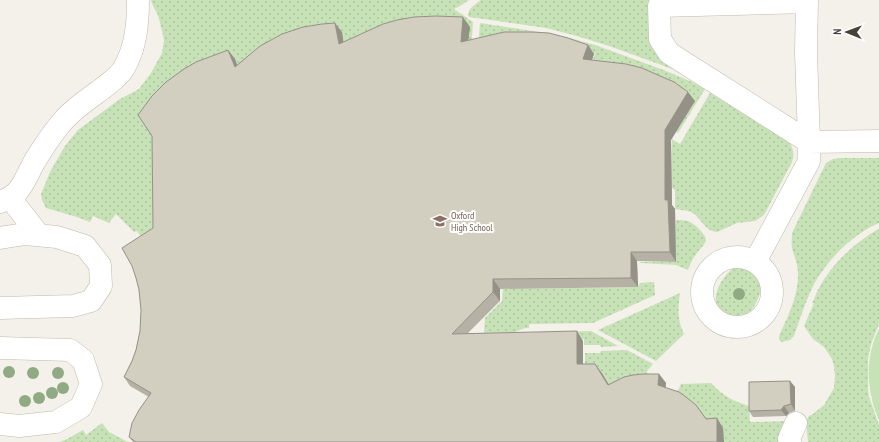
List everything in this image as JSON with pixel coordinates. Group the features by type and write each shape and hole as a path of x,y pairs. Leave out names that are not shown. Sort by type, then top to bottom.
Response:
{"lane":[{"path":"39,235 5,200 16,194 35,160 63,121 74,110 123,70 130,55 137,32 138,0"},
{"path":"755,262 808,161 810,142 806,52 806,1 659,6 660,39 669,53 810,142 879,141"},
{"path":"0,238 25,234 39,235 57,237 85,246 100,265 101,286 90,301 73,306 0,308"},
{"path":"0,348 70,350 83,360 91,384 81,407 56,422 19,426 0,424"}],"green space":[{"path":"151,0 469,0 454,9 473,22 471,51 158,145 160,252 143,240 137,231 134,232 116,214 109,223 93,216 90,222 46,208 41,194 50,172 65,146 78,130 120,99 139,89 151,73 162,53 164,40 158,15"},
{"path":"481,0 650,0 653,47 661,60 675,70 612,47 546,28 469,17 469,10"},
{"path":"480,23 552,34 595,45 661,69 705,89 678,133 676,132 695,101 681,91 589,70 595,54 580,48 478,51"},
{"path":"710,93 787,139 792,147 793,153 792,162 764,215 755,221 737,223 717,232 706,227 691,212 675,209 675,190 672,188 672,139 680,144"},
{"path":"879,158 879,223 860,234 842,248 826,265 811,290 794,336 790,340 781,342 779,336 795,297 798,281 797,266 792,246 792,233 826,163 833,159"},
{"path":"676,220 685,220 693,223 706,238 705,243 694,257 688,270 676,265 640,263 676,262"},
{"path":"879,229 879,324 871,344 868,359 868,388 869,397 879,425 879,442 808,442 806,421 809,416 824,405 834,388 835,376 832,359 824,347 813,339 804,326 817,292 830,271 853,247"},
{"path":"744,263 752,266 759,272 761,290 758,300 745,316 737,319 728,319 721,314 717,307 717,292 720,284 731,270"},
{"path":"654,282 655,295 593,323 529,324 529,328 515,332 484,333 485,318 502,302 503,289 638,287 640,283"},
{"path":"680,293 679,314 680,324 684,334 656,361 598,330"},
{"path":"879,329 879,420 872,402 869,381 869,363 872,346"},
{"path":"591,331 618,346 601,347 600,345 584,345 584,339 553,340 553,332"},
{"path":"627,350 653,364 647,371 648,379 614,392 602,372 585,372 585,353"},
{"path":"711,383 728,398 749,406 750,422 789,421 784,442 724,442 723,428 713,428 665,395 666,388 678,391 681,384"},
{"path":"102,423 109,432 128,442 59,442 83,430 86,435"}],"building":[{"path":"414,17 463,17 461,42 504,32 549,33 588,45 583,59 626,64 642,68 674,82 688,92 665,130 665,200 668,200 670,252 631,252 631,278 493,279 493,292 452,334 577,331 577,364 595,364 608,385 624,377 633,375 659,374 658,385 679,392 696,405 706,419 717,418 717,442 136,442 129,437 132,423 151,393 124,377 136,350 140,331 141,310 136,278 132,266 122,248 153,228 152,136 138,115 152,96 166,82 184,69 196,62 228,50 235,67 260,46 282,34 303,27 335,23 339,44 383,24"},
{"path":"790,381 791,404 784,406 781,410 749,411 749,382"}],"place":[{"name":"Oxford High School","path":"440,221"}]}
